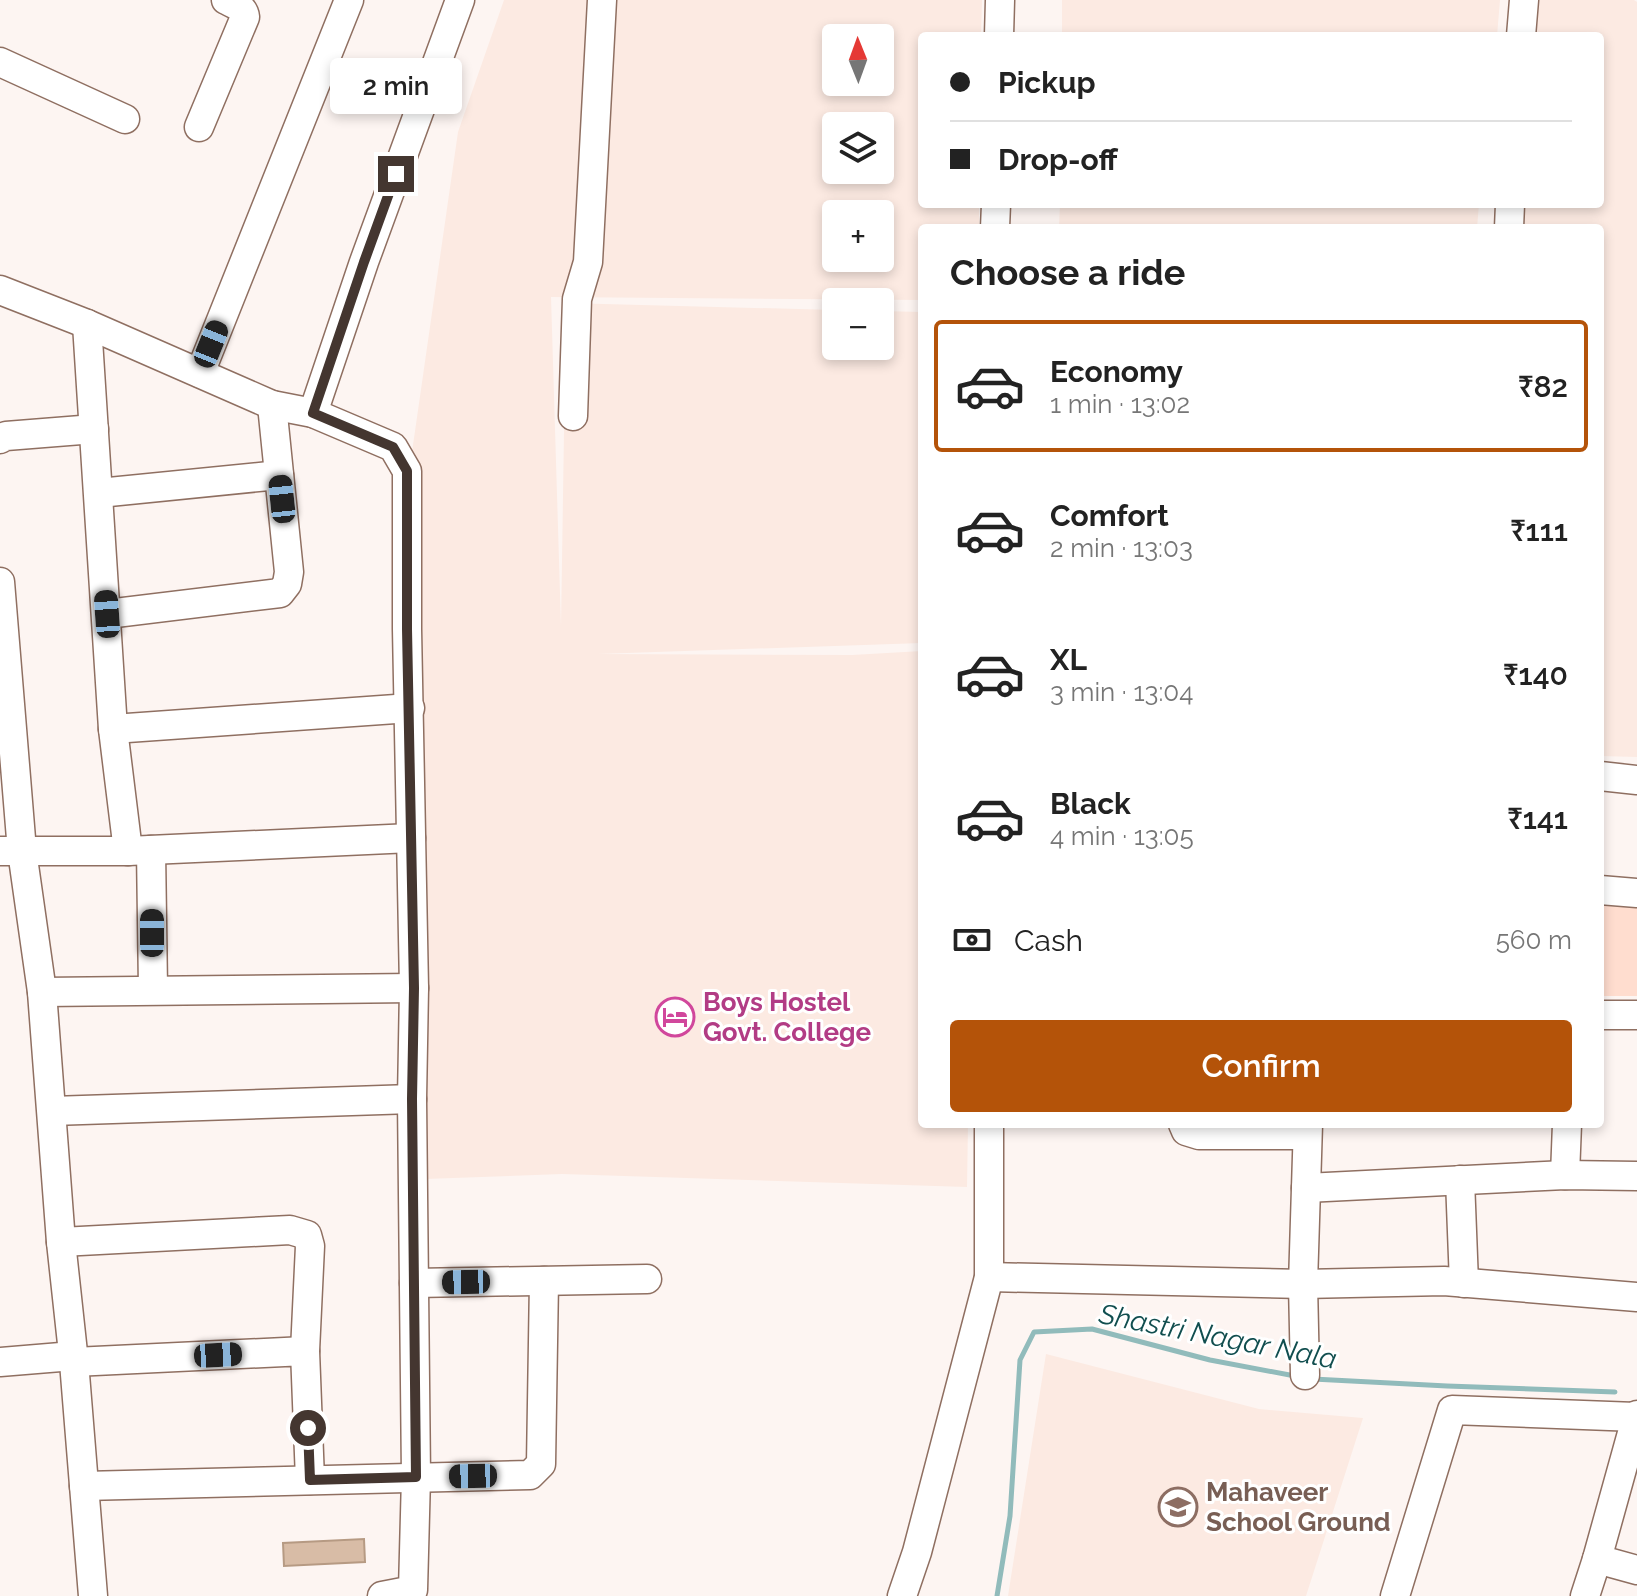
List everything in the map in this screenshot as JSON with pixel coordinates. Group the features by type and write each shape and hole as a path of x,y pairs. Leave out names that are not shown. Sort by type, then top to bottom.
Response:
{"street":[{"path":"199,127 245,17 242,8 226,0"},
{"path":"200,373 349,0"},
{"path":"313,413 364,262 460,0"},
{"path":"573,416 577,299 588,262 602,0"},
{"path":"999,32 1000,0"},
{"path":"1521,32 1524,0"},
{"path":"0,62 125,119"},
{"path":"0,290 87,324 272,405 313,413 393,447 407,471 414,988 416,1593 382,1596"},
{"path":"87,324 113,729 140,850 153,989"},
{"path":"107,614 280,593 287,584 289,572 272,405"},
{"path":"0,439 94,429"},
{"path":"99,493 279,475"},
{"path":"0,582 11,851 42,992 93,1596"},
{"path":"113,729 410,708"},
{"path":"1604,776 1637,780"},
{"path":"11,851 140,850 411,838"},
{"path":"1604,890 1637,893"},
{"path":"42,992 414,988"},
{"path":"1604,1015 1637,1015"},
{"path":"52,1111 412,1099"},
{"path":"902,1596 917,1552 989,1277 989,1128"},
{"path":"1185,1128 1199,1135 1307,1129 1303,1284 1305,1375"},
{"path":"1565,1175 1567,1128"},
{"path":"1306,1188 1565,1175 1637,1176"},
{"path":"1460,1180 1464,1283"},
{"path":"61,1242 290,1230 307,1235 310,1246 305,1351 310,1480"},
{"path":"989,1277 1303,1284 1444,1281 1637,1297"},
{"path":"414,1283 647,1279"},
{"path":"84,1486 530,1475 541,1464 544,1281"},
{"path":"0,1362 305,1351"},
{"path":"1395,1596 1452,1410 1636,1416 1585,1596"},
{"path":"1597,1559 1637,1570"}],"shaded area":[{"path":"504,0 982,0 981,32 918,32 918,208 979,208 979,224 918,224 918,300 894,300 894,288 822,288 822,299 551,297 561,626 566,303 822,310 822,360 894,360 894,311 918,312 918,643 598,654 852,655 918,651 918,1128 968,1128 967,1187 562,1174 425,1179 411,459 458,132"},
{"path":"1062,0 1500,0 1497,32 1062,32"},
{"path":"1539,0 1637,2 1637,757 1604,756 1604,224 1520,224 1522,208 1604,208 1604,32 1536,32"},
{"path":"1060,208 1479,208 1477,224 1059,224"},
{"path":"1604,905 1637,906 1637,996 1604,996"},
{"name":"Mahaveer School Ground","path":"1046,1354 1259,1409 1363,1418 1306,1596 1008,1596"}],"building":[{"path":"364,1539 365,1562 284,1566 283,1543"}],"waterway":[{"name":"Shastri Nagar Nala","path":"997,1596 1010,1516 1020,1360 1034,1332 1092,1329 1210,1360 1295,1376"},
{"name":"Shastri Nagar Nala","path":"1313,1379 1615,1392"}],"place":[{"name":"Boys Hostel Govt. College","path":"675,1017"},
{"name":"Mahaveer School Ground","path":"1178,1507"}],"route":[{"path":"308,1428 310,1480 416,1477 407,471 393,447 313,413 396,174"}]}
